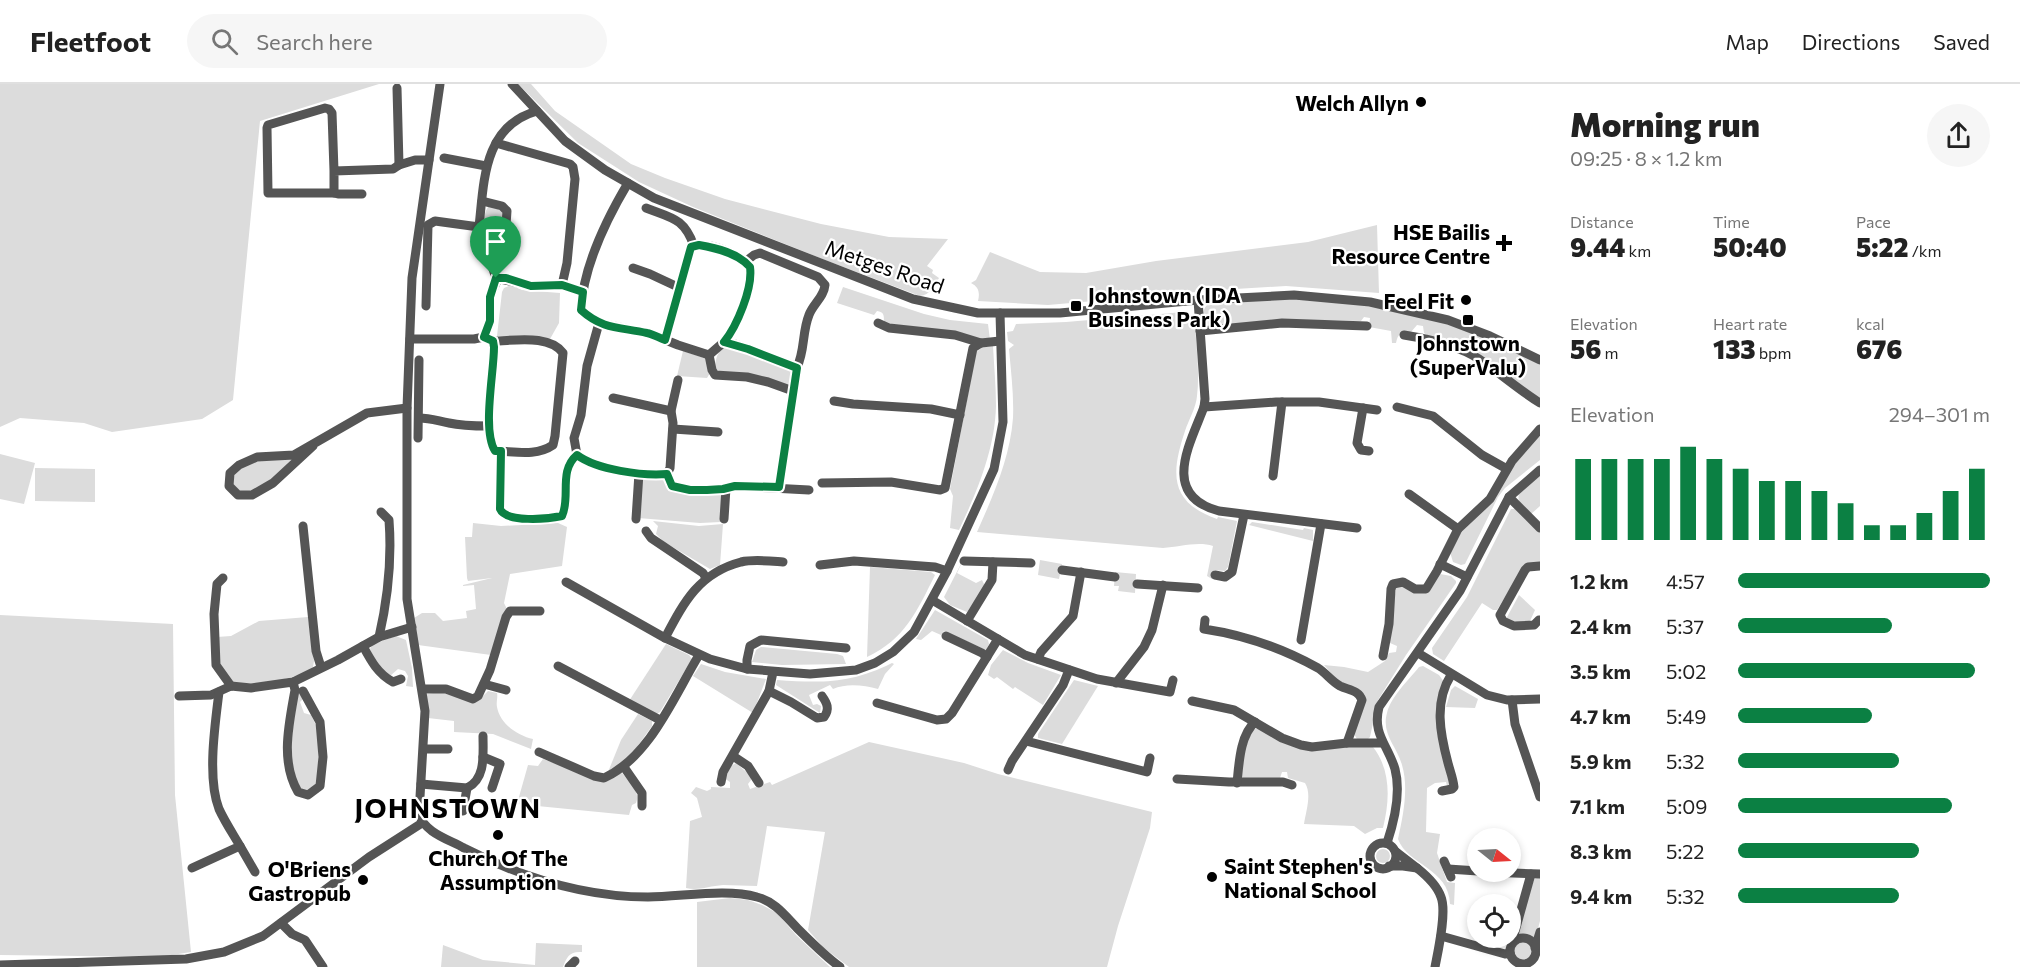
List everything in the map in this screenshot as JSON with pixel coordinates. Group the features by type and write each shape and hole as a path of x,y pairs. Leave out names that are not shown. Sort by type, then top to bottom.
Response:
{"street":[{"path":"440,84 412,278 407,408 407,599 425,711 418,814 422,823 432,831 495,864 568,887 645,897 738,893 759,897 772,903 784,913 813,944 840,967"},
{"name":"Metges Road","path":"512,84 565,141 605,170 654,198 913,299 978,313 1060,313 1198,300 1294,295 1370,302 1448,320 1490,336 1540,360"},
{"path":"397,88 399,165"},
{"path":"334,193 332,113 325,108 268,124 268,193 362,194"},
{"path":"410,339 488,339 516,340 558,346 563,353 553,445 540,452 495,451 491,445 489,426 494,355 488,339 490,297 496,278 478,227 488,158 510,125 522,115 537,111"},
{"path":"496,143 570,164 573,167 575,179 567,263 562,285"},
{"path":"444,159 486,166"},
{"path":"334,171 393,169 415,160 429,160"},
{"path":"628,183 608,219 590,266 581,310 598,323 648,333 709,355"},
{"path":"482,201 502,206 507,211 505,239"},
{"path":"646,208 681,223 686,227 694,246"},
{"path":"426,306 428,225 435,221 478,227"},
{"path":"665,340 691,247 699,245 714,247 745,262 750,267 751,273 734,329 724,342 709,355"},
{"path":"745,262 760,253 818,277 825,285 825,292 812,307 807,319 793,391 779,487"},
{"path":"427,254 438,255"},
{"path":"633,268 680,288"},
{"path":"496,278 506,278 531,286 562,285 583,292"},
{"path":"1198,300 1205,391 1204,407 1185,458 1184,476 1188,490 1197,502 1211,509 1357,528"},
{"path":"566,582 699,655 747,669 810,674 839,673 874,663 893,652 910,637 932,600 994,469 1003,422 1000,313"},
{"path":"598,323 587,366 581,415 574,438 577,455 584,461 639,473 667,474"},
{"path":"878,323 889,328 955,335 981,343 1000,341"},
{"path":"1200,331 1282,323 1366,326"},
{"path":"1404,335 1448,345 1478,358 1540,403"},
{"path":"724,342 797,368"},
{"path":"822,483 891,482 940,490 945,488 973,348 981,343"},
{"path":"709,355 715,375 747,377 793,391"},
{"path":"418,438 419,360"},
{"path":"678,380 671,411 673,429 670,468 667,474 672,486 681,489 707,490 735,486 809,490"},
{"path":"614,398 671,411"},
{"path":"834,401 931,409 960,415"},
{"path":"1273,476 1282,402"},
{"path":"1204,407 1319,402 1377,410"},
{"path":"1397,407 1433,416 1482,454 1507,469"},
{"path":"313,446 273,483 252,495 238,495 229,486 230,474 239,465 257,457 294,455 367,413 407,408"},
{"path":"1363,408 1358,443 1361,450 1369,451"},
{"path":"419,418 463,425 489,426"},
{"path":"673,429 718,432"},
{"path":"1387,651 1393,584 1403,582 1415,589 1426,589 1458,529 1490,499 1507,469 1540,429"},
{"path":"501,451 500,509 502,514 509,517 551,519 562,516 566,476 569,465 577,455"},
{"path":"1389,866 1395,860 1390,846 1396,784 1394,768 1377,726 1380,707 1460,591 1509,497 1540,470"},
{"path":"636,519 639,473"},
{"path":"724,519 726,488"},
{"path":"1409,494 1458,529"},
{"path":"1509,497 1540,528"},
{"path":"379,637 390,582 389,520 381,512"},
{"path":"1215,575 1225,577 1232,572 1244,515"},
{"path":"1301,640 1321,524"},
{"path":"303,526 316,651 321,667"},
{"path":"646,531 651,538 703,573 706,578"},
{"path":"820,565 854,561 935,567 947,571"},
{"path":"964,561 1031,563"},
{"path":"665,638 682,606 706,578 741,562 783,562"},
{"path":"967,621 992,580 993,562"},
{"path":"1440,564 1467,577"},
{"path":"1539,620 1534,625 1514,626 1504,622 1500,615 1525,570 1528,567 1540,566"},
{"path":"1062,570 1115,577"},
{"path":"1038,659 1041,652 1073,616 1081,572"},
{"path":"223,578 217,584 214,614 216,665 231,686"},
{"path":"1137,584 1198,588"},
{"path":"1116,683 1144,647 1152,630 1163,585"},
{"path":"932,600 1025,655 1069,670 1116,683 1170,692 1173,680"},
{"path":"423,689 446,689 472,699 478,696 510,610 540,610"},
{"path":"1205,620 1204,629 1235,634 1264,643 1319,669 1338,685 1359,694 1362,699 1347,743"},
{"path":"178,696 211,695 231,686 251,687 293,682 379,637 412,627"},
{"path":"946,636 987,657"},
{"path":"877,703 937,720 946,719 998,639"},
{"path":"747,669 750,646 761,640 846,648"},
{"path":"363,646 373,664 385,678 393,682 401,679"},
{"path":"1418,653 1487,695 1512,700 1540,699"},
{"path":"539,752 594,776 604,778 624,767 649,738 699,655"},
{"path":"558,666 660,720"},
{"path":"1008,770 1063,685 1069,670"},
{"path":"721,782 723,772 769,691 773,672"},
{"path":"1442,791 1454,787 1439,713 1442,693 1451,675"},
{"path":"293,682 295,690 287,753 291,781 298,792 308,795 320,786 323,757 320,722 303,691"},
{"path":"484,684 506,690"},
{"path":"769,691 817,718 824,717 827,711 827,705 822,696"},
{"path":"219,692 214,784 219,808 255,872"},
{"path":"1512,700 1515,724 1540,796"},
{"path":"1192,701 1234,711 1282,738 1301,745 1312,747 1347,743 1382,743"},
{"path":"1237,783 1245,738 1255,722"},
{"path":"421,784 467,788 479,779 483,757 483,736"},
{"path":"1026,741 1147,772 1150,758"},
{"path":"424,749 448,749"},
{"path":"733,756 748,766 759,783"},
{"path":"483,757 500,764 492,788"},
{"path":"624,767 642,793 642,807"},
{"path":"1177,779 1237,783 1286,780"},
{"path":"463,811 467,788"},
{"path":"0,965 207,957 242,946 263,936 369,857 422,823"},
{"path":"192,868 240,846"},
{"path":"1417,868 1377,867 1370,857 1375,846 1390,846 1417,868 1432,883 1441,897 1443,907 1441,936 1435,967"},
{"path":"1448,869 1467,870"},
{"path":"1521,873 1536,874 1521,916"},
{"path":"281,923 292,934 305,940 323,967"},
{"path":"1511,948 1510,953 1515,965 1524,964 1535,956 1540,932"},
{"path":"1441,936 1505,954 1510,953"},
{"path":"1521,939 1531,941 1535,956"}],"shaded area":[{"path":"0,84 379,84 260,121 233,400 202,419 112,432 84,423 20,418 0,427"},
{"path":"518,84 531,84 555,111 631,164 665,178 725,199 821,224 889,237 948,239 927,266 939,278 929,292 920,296 693,207 639,182 578,143"},
{"path":"490,205 505,213 498,266 486,235 484,218"},
{"path":"1377,225 1379,293 1286,286 1048,305 978,301 978,290 971,283 976,280 990,252 1040,272 1086,273 1156,261 1308,242"},
{"path":"511,285 522,290 560,293 559,323 550,339 497,336 502,292 504,288"},
{"path":"843,287 924,314 950,320 988,324 990,340 895,326 884,322 881,312 877,311 874,315 837,303"},
{"path":"1283,298 1354,303 1422,316 1476,333 1540,364 1540,399 1472,349 1427,335 1424,333 1423,326 1417,325 1411,332 1400,334 1396,343 1392,343 1391,331 1369,327 1370,318 1364,317 1361,321 1315,320 1211,326 1203,317 1207,305"},
{"path":"1184,312 1189,320 1195,322 1198,387 1195,405 1180,446 1176,473 1182,495 1190,504 1217,519 1218,517 1237,521 1228,567 1225,571 1214,570 1212,579 1207,576 1213,546 1207,545 1195,544 1163,548 977,532 1000,476 1011,433 1013,401 1009,349 1014,345 1008,341 1007,332 1013,331 1016,324"},
{"path":"727,346 793,371 790,386 715,370 717,356"},
{"path":"993,346 995,422 989,454 959,530 950,528 953,496 950,489 976,352 983,347"},
{"path":"683,351 707,359 710,373 707,378 677,376"},
{"path":"1540,433 1540,460 1505,488 1498,497 1465,564 1453,562 1450,552 1460,534"},
{"path":"0,454 35,463 24,504 0,499"},
{"path":"294,458 262,486 238,492 233,486 233,475 246,465 261,460"},
{"path":"35,468 95,469 95,502 35,501"},
{"path":"1540,475 1540,506 1531,514 1520,503 1518,497"},
{"path":"645,477 663,478 666,481 721,494 721,522 700,523 638,518 642,481"},
{"path":"1511,509 1515,509 1540,532 1540,564 1524,566 1497,610 1482,603 1444,661 1433,654 1432,648 1467,597"},
{"path":"653,521 699,526 723,524 720,565 710,569 664,542 656,534 658,526"},
{"path":"1252,522 1313,530 1313,541 1249,525"},
{"path":"473,523 501,526 558,523 567,527 562,566 510,574 504,603 507,609 503,614 491,655 418,645 414,618 422,613 435,613 443,621 467,618 466,611 476,609 474,585 463,585 492,578 468,581 465,537 472,537"},
{"path":"966,554 957,573 976,583 982,580 985,586 967,612 950,605 944,597"},
{"path":"1040,560 1062,564 1059,579 1038,575"},
{"path":"870,567 931,572 935,575 909,623 891,642 867,657"},
{"path":"1115,572 1136,574 1135,593 1118,591 1119,586 1114,586"},
{"path":"1440,574 1451,576 1456,583 1378,700 1370,737 1357,739 1354,734 1366,700 1365,695 1359,690 1340,683 1324,665 1368,672 1385,661 1389,653 1396,652 1397,646 1389,640 1396,587 1399,585 1413,591"},
{"path":"1519,595 1535,610 1530,621 1518,622 1506,619"},
{"path":"935,610 988,640 986,650 944,631 941,635 932,631 921,640 916,639"},
{"path":"0,615 173,624 175,795 191,952 159,957 0,955"},
{"path":"308,617 313,667 306,672 285,679 250,684 231,682 220,664 217,637 231,636 259,621"},
{"path":"396,636 406,640 412,668 413,687 406,686 408,676 405,671 398,669 390,676 387,674 373,657 370,649 373,644"},
{"path":"666,644 689,655 692,659 660,712 655,715 629,701"},
{"path":"761,647 837,654 843,656 846,664 782,665 752,662 756,650"},
{"path":"1003,650 1028,663 1061,675 1043,705 1015,687 1013,689 997,677 994,679 988,675 991,665"},
{"path":"701,664 725,672 766,679 753,713 693,676"},
{"path":"894,664 885,674 878,689 855,685 833,689 830,685 809,695 813,705 821,706 820,713 776,685 777,680 808,682 849,678"},
{"path":"1423,666 1439,675 1444,682 1439,695 1437,721 1450,785 1447,786 1446,782 1435,783 1427,788 1426,832 1440,834 1437,853 1447,882 1455,883 1454,905 1450,904 1443,882 1410,855 1398,839 1405,783 1400,758 1386,727 1387,713 1396,694 1419,667"},
{"path":"1074,680 1098,686 1062,744 1038,738 1038,734"},
{"path":"1455,686 1478,699 1475,708 1446,707 1451,690"},
{"path":"488,691 497,693 497,707 506,724 521,735 533,739 531,749 493,734 454,732 454,721 428,718 427,694 440,692 481,698"},
{"path":"300,692 304,698 300,702 304,713 311,715 318,729 319,781 311,789 306,790 300,789 292,754 294,718"},
{"path":"638,714 652,721 652,726 629,758 608,772 621,740"},
{"path":"1253,729 1259,729 1274,737 1341,747 1373,747 1386,775 1388,796 1383,828 1377,828 1365,834 1354,826 1304,824 1308,803 1307,787 1305,783 1288,778 1287,772 1282,772 1280,778 1243,780 1242,761"},
{"path":"869,742 964,763 998,774 1152,812 1150,828 1107,967 849,967 824,948 808,930 825,832 767,826 757,886 723,885 699,889 686,888 690,821 702,817 697,798 691,793 696,787 707,791 711,787 730,788 730,782 724,778 731,766 736,763 751,776 748,784 750,789 770,782 772,785"},
{"path":"543,759 604,781 622,773 636,791 636,803 632,805 629,815 517,804 528,765 538,766"},
{"path":"1380,849 1386,849 1390,856 1386,863 1380,863 1376,859 1376,853"},
{"path":"1540,877 1540,921 1535,940 1527,935 1521,936 1521,923 1534,879"},
{"path":"730,898 748,900 777,913 796,935 830,967 697,967 697,902"},
{"path":"1521,942 1527,942 1532,947 1532,955 1527,960 1519,960 1514,955 1514,948 1521,948"},
{"path":"536,943 582,945 582,952 570,955 563,967 441,967 443,945 483,960 535,965"}],"place":[{"name":"Welch Allyn","path":"1421,102"},
{"name":"HSE Bailis Resource Centre","path":"1504,243"},
{"name":"Feel Fit","path":"1466,300"},
{"name":"Johnstown (IDA Business Park)","path":"1076,306"},
{"name":"Johnstown (SuperValu)","path":"1468,320"},
{"name":"Church Of The Assumption","path":"498,835"},
{"name":"Saint Stephen's National School","path":"1212,877"},
{"name":"O'Briens Gastropub","path":"363,880"}],"district":[{"name":"JOHNSTOWN","path":"448,807"}],"route":[{"path":"699,245 714,247 745,262 750,267 751,273 748,288 734,329 724,342 735,344 797,368 779,487 735,486 707,490 681,489 672,486 667,474 647,474 614,469 584,461 577,455 572,459 566,476 562,516 551,519 509,517 502,514 500,509 501,451 495,451 491,445 489,428 494,347 493,341 484,337 490,321 490,297 497,281 496,278 506,278 531,286 562,285 583,292 581,310 591,319 620,329 648,333 665,340 691,247 699,245"}]}
